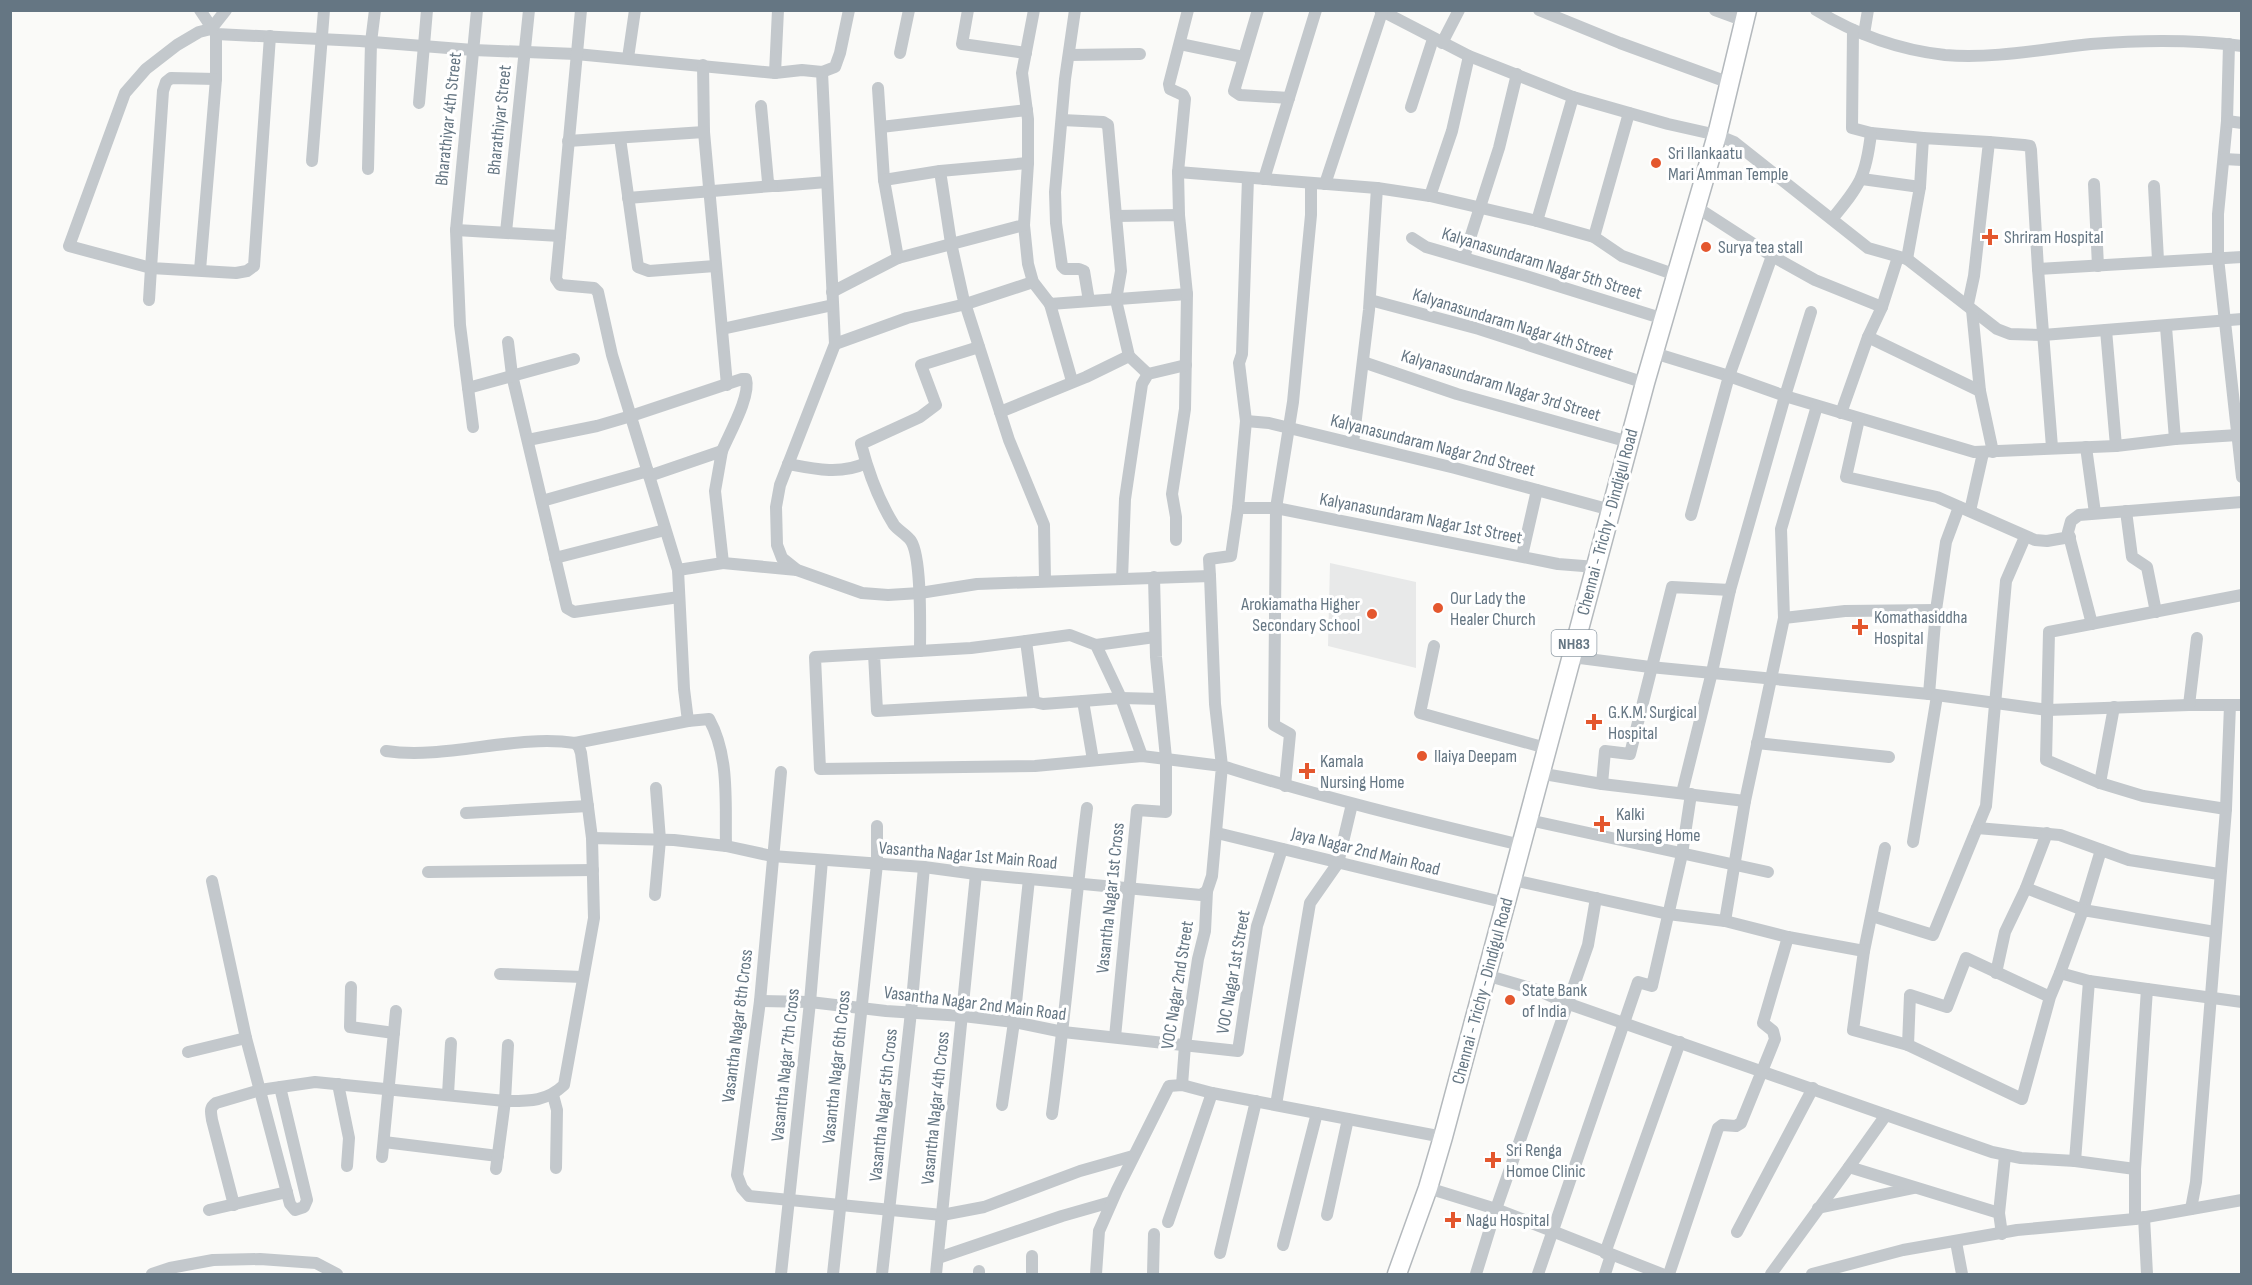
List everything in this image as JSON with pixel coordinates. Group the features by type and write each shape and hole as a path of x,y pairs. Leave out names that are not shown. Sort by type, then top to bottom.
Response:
{"highway":[{"name":"Chennai - Trichy - Dindigul Road","path":"1397,1275 1433,1189 1443,1137 1511,904 1522,882 1550,775 1596,567 1645,383 1658,354 1664,319 1676,275 1721,136 1731,83 1750,14"},
{"name":"Chennai - Trichy - Dindigul Road","path":"1408,1275 1496,978 1521,845 1546,748 1576,656 1658,354 1704,212 1750,14"}],"street":[{"path":"200,10 214,31 216,80 200,270"},
{"path":"214,31 226,10"},
{"path":"312,161 324,10"},
{"path":"368,169 371,42 375,10"},
{"path":"418,103 428,10"},
{"name":"Bharathiyar 4th Street","path":"474,427 460,325 456,230 477,10"},
{"name":"Bharathiyar Street","path":"506,232 529,10"},
{"path":"582,10 556,279 560,285 594,288 598,292 612,355 678,570 688,721"},
{"path":"628,58 635,10"},
{"path":"775,73 778,10"},
{"path":"270,36 254,266 248,271 236,273 151,268 69,246 125,93 153,64 199,32 214,31 524,53 576,54 775,73 802,70 822,72 835,67 849,10"},
{"path":"900,53 909,10"},
{"path":"968,10 962,44 1026,53"},
{"path":"1034,10 1022,73 1027,110 1028,163 1024,225 1028,264 1033,282 1050,304 1072,381"},
{"path":"1076,10 1055,192 1060,260 1065,269 1084,271 1089,301"},
{"path":"1176,540 1176,518 1172,494 1185,409 1186,365 1187,294 1179,215 1178,172 1185,99 1183,95 1170,89 1169,84 1188,10"},
{"path":"1258,10 1234,86 1236,94 1289,98"},
{"path":"1264,179 1316,10"},
{"path":"1411,107 1438,41 1459,10"},
{"path":"1539,10 1620,44 1731,83"},
{"path":"1715,10 1750,14"},
{"path":"1816,10 1889,44 1945,55 1977,56 2091,44 2171,39 2235,45 2218,214 2218,258 2238,399 2241,477"},
{"path":"1868,10 1859,32 1852,128 1871,133 2030,146 2052,447"},
{"path":"1325,184 1381,11 1469,56 1573,97 1721,136 1734,142 1868,248 1903,258 1997,329 2010,334 2043,335 2166,327 2241,319"},
{"path":"1179,44 1243,57"},
{"path":"1069,55 1140,54"},
{"path":"1430,196 1452,131 1469,56"},
{"path":"153,64 166,82"},
{"path":"703,65 704,132 727,385"},
{"path":"797,570 782,558 777,545 776,507 780,485 835,344 822,72"},
{"path":"1464,258 1499,148 1517,74"},
{"path":"148,300 163,91 166,82 171,78 216,80"},
{"path":"878,88 884,180 898,258"},
{"path":"1537,221 1573,97"},
{"path":"761,106 766,177 772,186"},
{"path":"881,127 1027,110"},
{"path":"1594,237 1629,113"},
{"path":"1062,120 1103,122 1110,130 1121,270 1116,300 1129,356 1148,375"},
{"path":"2227,121 2241,123"},
{"path":"568,141 704,132"},
{"path":"1832,219 1862,179 1867,164 1871,133"},
{"path":"620,138 638,267 649,271 715,266"},
{"path":"1841,413 1868,337 1903,258 1920,187 1923,138"},
{"path":"1913,842 1933,695 1936,610 1946,542 1965,509 1988,453 1970,307 1989,142"},
{"path":"2224,159 2241,160"},
{"path":"884,180 940,171 1028,163"},
{"path":"940,171 951,243 966,304 1000,412 1044,525 1045,581"},
{"path":"1178,172 1377,188 1430,196 1594,237 1622,256 1676,275"},
{"path":"678,570 723,562 797,570 862,593 888,595 920,593 977,584 1210,576 1209,559 1231,556 1238,508 1246,422 1239,363 1242,354 1248,178"},
{"path":"1862,179 1920,187"},
{"path":"628,198 827,182"},
{"path":"1285,786 1290,734 1274,725 1276,508 1290,428 1311,215 1311,183"},
{"path":"2094,184 2098,266"},
{"path":"2154,186 2158,260"},
{"path":"1353,443 1370,300 1377,188"},
{"path":"1704,212 1772,256 1815,280 1882,307"},
{"path":"1116,216 1179,215"},
{"path":"832,292 898,258 1024,225"},
{"path":"456,230 560,236"},
{"name":"Kalyanasundaram Nagar 5th Street","path":"1412,238 1426,247 1664,319"},
{"path":"1691,515 1729,376 1772,256"},
{"path":"2038,268 2241,257"},
{"path":"835,344 908,318 966,304 1033,282"},
{"path":"1050,304 1187,294"},
{"name":"Kalyanasundaram Nagar 4th Street","path":"1370,300 1479,329 1645,383"},
{"path":"722,328 833,305"},
{"path":"1538,1275 1638,982 1652,986 1682,854 1687,794 1730,590 1811,312"},
{"path":"2166,327 2175,439"},
{"path":"2106,330 2116,446"},
{"path":"1868,337 1980,390"},
{"path":"508,342 512,375 565,600 570,612 679,597"},
{"path":"920,651 920,593 915,551 911,541 897,528 888,514 866,463 861,444 920,417 936,405 921,365 979,347"},
{"path":"1658,354 1817,406 1988,453 2052,447 2116,446 2238,435"},
{"path":"1000,412 1086,377 1129,356"},
{"path":"468,388 574,359"},
{"name":"Kalyanasundaram Nagar 3rd Street","path":"1363,362 1456,394 1629,442"},
{"path":"1122,579 1125,499 1142,384 1148,375 1186,365"},
{"path":"528,440 597,426 742,379 746,380 739,413 722,451 715,490 723,562"},
{"path":"1725,921 1745,801 1784,618 1781,529 1817,406"},
{"path":"1859,418 1846,477 1937,496 1989,518 2025,537 2047,542 2070,537"},
{"name":"Kalyanasundaram Nagar 2nd Street","path":"1246,422 1269,423 1353,443 1611,510"},
{"path":"2086,447 2095,513"},
{"path":"542,501 722,451"},
{"path":"788,464 824,470 846,469 866,463"},
{"path":"1522,556 1537,490"},
{"path":"2092,624 2068,532 2071,521 2079,515 2095,513 2241,502"},
{"name":"Kalyanasundaram Nagar 1st Street","path":"1238,508 1276,508 1558,564 1596,567"},
{"path":"2126,511 2132,557 2147,567 2156,612"},
{"path":"555,558 665,530"},
{"path":"1872,916 1933,935 1986,806 2006,581 2025,537"},
{"name":"VOC Nagar 2nd Street","path":"1182,1084 1185,1045 1198,959 1205,931 1207,891 1212,876 1221,766 1215,704 1210,576"},
{"path":"1154,577 1155,637 1166,758"},
{"path":"1602,784 1605,751 1630,754 1650,667 1672,587 1730,590"},
{"path":"2226,809 2143,796 2100,783 2046,760 2049,632 2241,595"},
{"path":"1784,618 1845,611 1936,610"},
{"path":"1155,637 1096,645 1070,635 920,651 814,657 820,769 1035,766 1142,756 1166,758 1221,766 1352,804 1521,845"},
{"path":"2189,705 2197,638"},
{"path":"1026,641 1034,702"},
{"path":"1096,645 1121,698 1142,756"},
{"path":"1434,646 1420,713 1546,748"},
{"path":"874,654 877,711 1034,702 1043,704 1121,698 1160,699"},
{"path":"1576,656 1650,667 1933,695 2048,710 2236,705 2219,874 2196,1182 2191,1209"},
{"path":"1083,701 1094,760"},
{"path":"2100,783 2114,707"},
{"path":"386,751 405,754 521,743 575,742 709,719 715,731 725,775 726,846"},
{"path":"234,1204 212,1120 212,1106 216,1103 260,1089 315,1082 505,1101 532,1101 553,1095 564,1085 594,918 592,838 581,753 575,742"},
{"path":"1757,743 1889,757"},
{"name":"Vasantha Nagar 1st Cross","path":"1115,1037 1137,810 1166,812 1166,758"},
{"name":"Vasantha Nagar 8th Cross","path":"781,772 760,1001 737,1175 741,1188 749,1196 788,1202"},
{"path":"1550,775 1602,784 1745,801"},
{"path":"655,895 660,840 656,788"},
{"path":"1276,1105 1310,903 1338,863 1352,804"},
{"path":"466,813 588,806"},
{"path":"1052,1114 1087,808"},
{"path":"1538,822 1768,872"},
{"name":"Vasantha Nagar 6th Cross","path":"833,1275 877,864 877,826"},
{"path":"1977,828 2060,835 2129,860 2219,874"},
{"name":"Jaya Nagar 2nd Main Road","path":"1217,833 1511,904"},
{"path":"1996,973 2005,932 2026,888 2047,833"},
{"name":"Vasantha Nagar 1st Main Road","path":"592,838 660,840 726,846 772,856 924,867 1201,895 1207,891"},
{"path":"1885,848 1864,951 1853,1030 1908,1045 2022,1099 2050,998 2083,910 2101,850"},
{"name":"VOC Nagar 1st Street","path":"1185,1045 1238,1051 1257,926 1282,849"},
{"name":"Vasantha Nagar 7th Cross","path":"781,1275 810,1002 822,860"},
{"name":"Vasantha Nagar 5th Cross","path":"882,1275 911,1012 924,867"},
{"path":"428,872 593,870"},
{"name":"Vasantha Nagar 4th Cross","path":"936,1275 976,874"},
{"path":"1002,1105 1014,1022 1029,879"},
{"path":"212,880 246,1038 291,1208 295,1210 304,1207 307,1200 280,1087"},
{"path":"1522,882 1668,914 1725,921 1788,937 1864,951"},
{"path":"2026,888 2083,910 2215,932"},
{"path":"1476,1275 1496,1209 1588,945 1596,898"},
{"path":"1669,1275 1718,1128 1722,1125 1736,1126 1741,1123 1775,1039 1773,1031 1762,1023 1788,937"},
{"path":"1908,1045 1910,995 1947,1007 1966,958 2050,998"},
{"path":"2060,973 2089,981 2241,1002"},
{"path":"500,974 583,977"},
{"path":"1496,978 1538,990 1569,1004 2005,1156 2075,1161 2135,1169"},
{"path":"2075,1161 2089,981"},
{"path":"351,987 350,1027 394,1033"},
{"path":"2147,989 2135,1169 2147,1275"},
{"name":"Vasantha Nagar 2nd Main Road","path":"760,1001 810,1002 963,1016 1014,1022 1063,1032 1185,1045"},
{"path":"382,1157 396,1011"},
{"path":"188,1052 246,1038"},
{"path":"1605,1275 1608,1254 1680,1042"},
{"path":"448,1094 451,1043"},
{"path":"384,1142 497,1163 505,1101 508,1045"},
{"path":"338,1083 349,1138 347,1166"},
{"path":"1096,1275 1099,1231 1133,1156 1169,1086 1182,1084 1212,1093 1443,1137"},
{"path":"1737,1232 1813,1089"},
{"path":"1168,1222 1212,1093"},
{"path":"553,1095 557,1110 556,1168"},
{"path":"1220,1253 1256,1101"},
{"path":"1283,1245 1317,1113"},
{"path":"1771,1275 1886,1114"},
{"path":"1327,1215 1348,1119"},
{"path":"788,1202 942,1215 984,1207 1080,1170 1133,1156"},
{"path":"2002,1234 1999,1213 2005,1156"},
{"path":"1848,1167 1999,1213"},
{"path":"1818,1208 1917,1188"},
{"path":"1433,1189 1496,1209 1662,1275"},
{"path":"209,1210 287,1192"},
{"path":"1812,1275 1858,1269 1903,1250 2018,1230 2139,1218 2241,1200"},
{"path":"938,1258 1111,1202"},
{"path":"1153,1275 1154,1234"},
{"path":"1956,1242 1962,1275"},
{"path":"1032,1256 1032,1275"},
{"path":"152,1275 170,1268 213,1260 260,1259 316,1263 337,1275"}],"shaded area":[{"name":"Arokiamatha Higher Secondary School","path":"1330,563 1416,582 1416,668 1328,646"}],"place":[{"name":"Sri Ilankaatu Mari Amman Temple","path":"1656,163"},
{"name":"Shriram Hospital","path":"1990,237"},
{"name":"Surya tea stall","path":"1706,247"},
{"name":"Our Lady the Healer Church","path":"1438,608"},
{"name":"Arokiamatha Higher Secondary School","path":"1372,614"},
{"name":"Komathasiddha Hospital","path":"1860,627"},
{"name":"G.K.M. Surgical Hospital","path":"1594,722"},
{"name":"Ilaiya Deepam","path":"1422,756"},
{"name":"Kamala Nursing Home","path":"1307,771"},
{"name":"Kalki Nursing Home","path":"1602,824"},
{"name":"State Bank of India","path":"1510,1000"},
{"name":"Sri Renga Homoe Clinic","path":"1493,1160"},
{"name":"Nagu Hospital","path":"1453,1220"}]}
